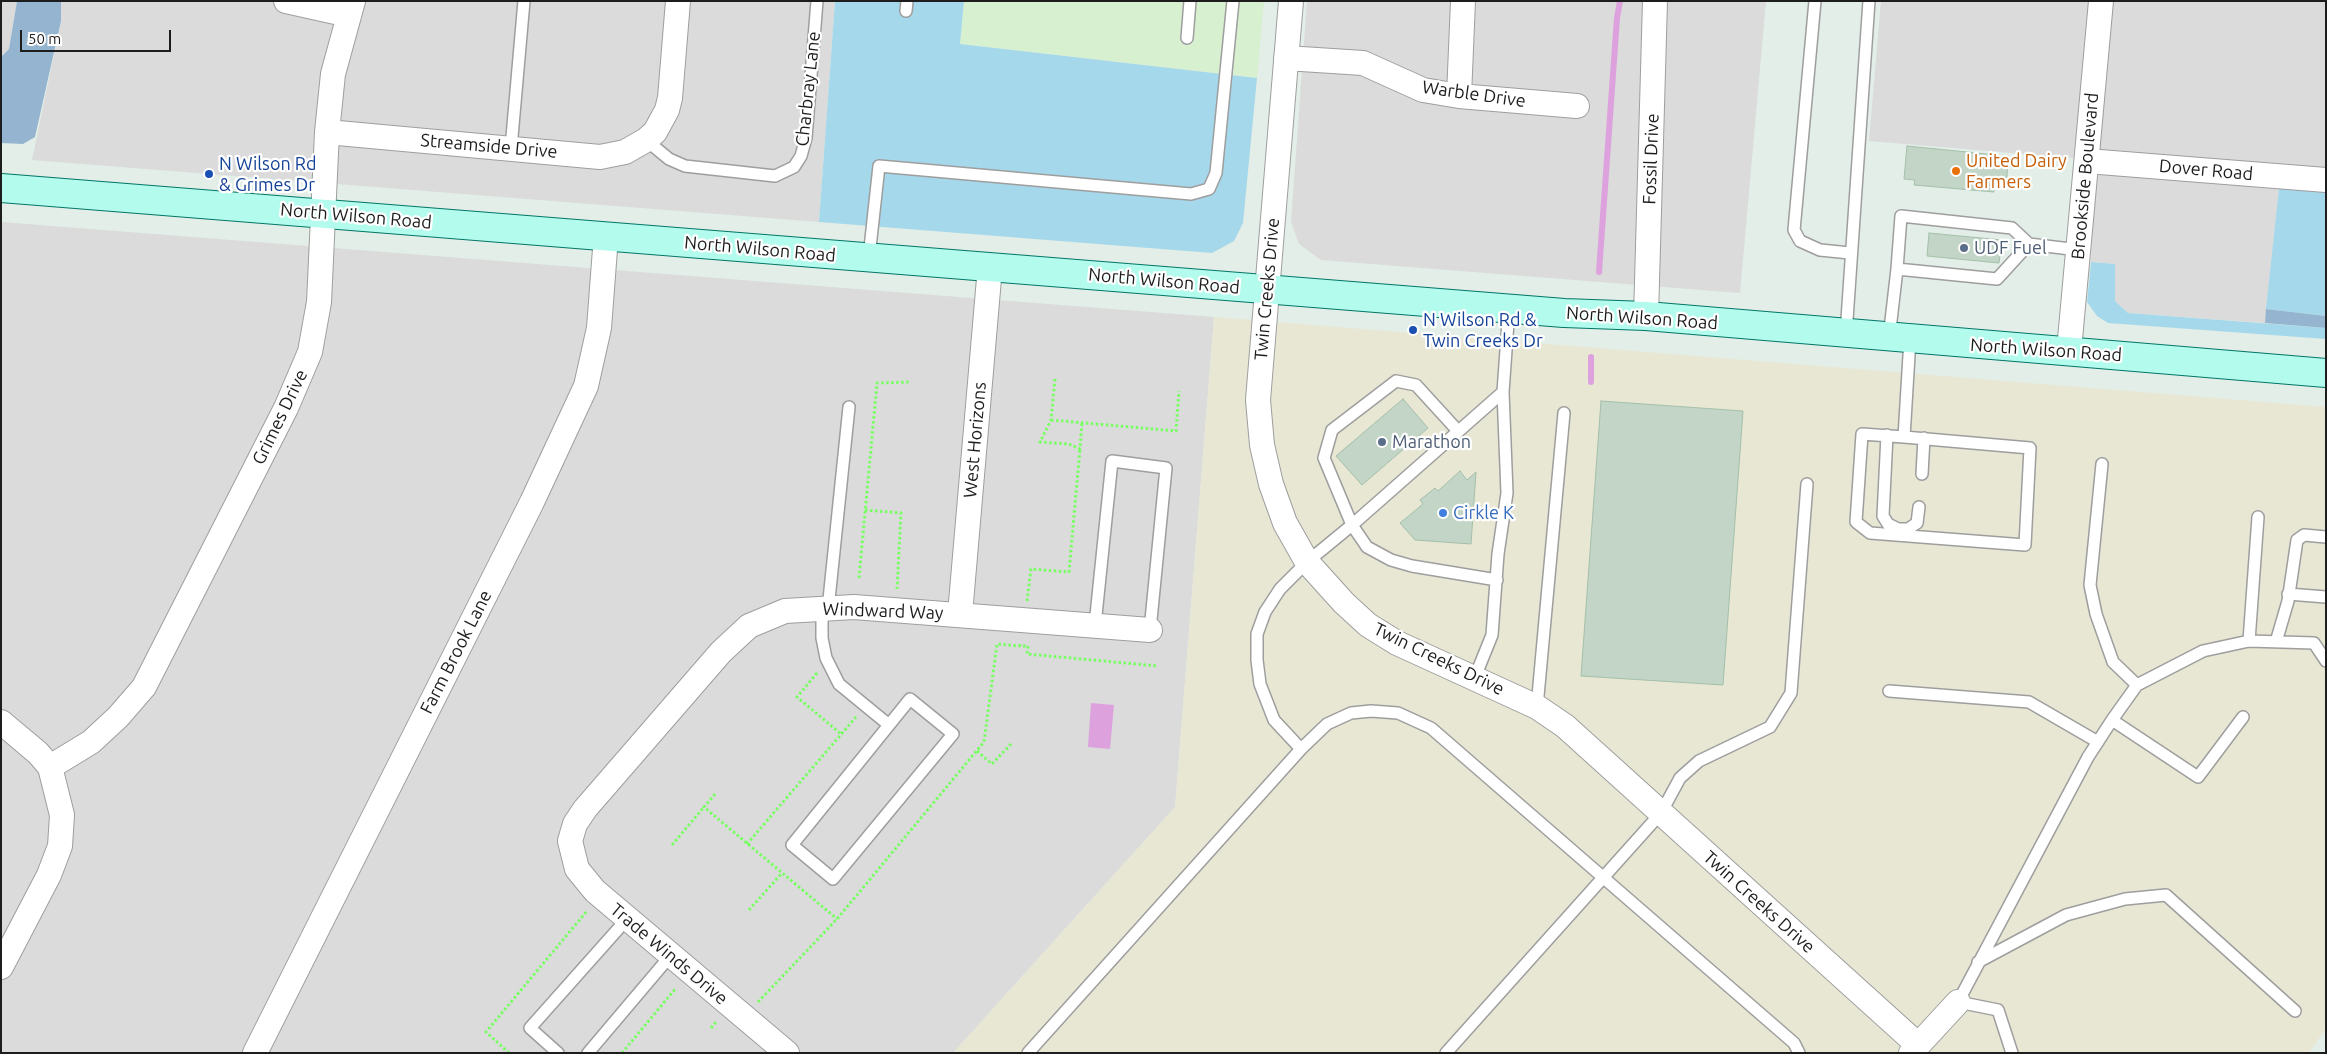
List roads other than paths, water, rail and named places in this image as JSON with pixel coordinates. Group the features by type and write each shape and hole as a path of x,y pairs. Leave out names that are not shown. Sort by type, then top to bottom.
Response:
{"main road":[{"name":"North Wilson Road","path":"1,188 1508,308 1646,316 1846,334 2070,350 2326,373"}],"street":[{"path":"286,1 351,8"},
{"path":"646,140 662,122 670,98 678,1"},
{"name":"Twin Creeks Drive","path":"1291,1 1258,400 1262,445 1271,484 1285,523 1306,562 1344,603 1368,625 1397,643 1475,677 1537,707 1565,726 1914,1049"},
{"path":"1459,96 1463,1"},
{"name":"Fossil Drive","path":"1646,316 1655,1"},
{"name":"Brookside Boulevard","path":"2070,350 2101,1"},
{"name":"Grimes Drive","path":"50,767 91,742 118,717 144,686 286,408 310,352 319,302 333,74 351,8"},
{"name":"Warble Drive","path":"1286,58 1363,63 1424,90 1459,96 1578,106"},
{"name":"Streamside Drive","path":"328,132 600,157 625,152 646,140"},
{"name":"Dover Road","path":"2087,160 2326,180"},
{"name":"Farm Brook Lane","path":"255,1053 532,502 586,386 599,328 606,236"},
{"name":"West Horizons","path":"960,614 990,267"},
{"name":"Windward Way","path":"570,841 575,824 586,809 721,652 749,626 785,611 854,607 1150,630"},
{"path":"1,722 38,753 50,767 62,815 60,846 49,875 1,967"},
{"name":"Trade Winds Drive","path":"570,841 577,869 595,891 783,1051"},
{"path":"1914,1049 1958,1002"}],"lane":[{"path":"511,148 524,1"},
{"name":"Charbray Lane","path":"646,140 669,159 685,166 775,176 794,167 801,156 806,138 817,1"},
{"path":"1186,38 1190,1"},
{"path":"869,257 879,166 1191,194 1209,189 1216,173 1232,1"},
{"path":"1815,1 1794,230 1800,241 1820,250 1850,253"},
{"path":"1846,334 1850,253 1869,1"},
{"path":"1904,436 1897,269 1901,216 2012,228 2029,244 2079,250"},
{"path":"1897,269 1997,280 2029,244"},
{"path":"1475,677 1492,635 1498,554 1507,493 1503,392 1508,308"},
{"path":"1458,431 1416,385 1396,382 1332,430 1324,458 1352,525 1367,547 1391,560 1412,566 1497,580"},
{"path":"1301,749 1274,720 1264,700 1260,684 1257,634 1265,612 1280,590 1306,562 1352,525 1503,392"},
{"path":"849,407 822,638 831,670 839,684 889,725"},
{"path":"1537,707 1564,413"},
{"path":"1862,434 1904,436 2030,448 2026,545 1870,532 1856,522 1862,434"},
{"path":"1887,435 1883,516 1888,524 1898,529 1908,529 1917,523 1919,507"},
{"path":"1922,474 1924,438"},
{"path":"1095,625 1112,461 1166,468 1150,630"},
{"path":"2102,464 2090,585 2096,614 2113,662 2136,685"},
{"path":"1446,1053 1661,813 1680,778 1699,761 1770,727 1792,693 1807,484"},
{"path":"2249,641 2258,517"},
{"path":"2276,642 2288,594 2297,540 2304,535 2326,537"},
{"path":"2288,594 2326,597"},
{"path":"2012,1053 1998,1010 1958,1002 2098,742 2136,685 2203,651 2249,641 2314,643 2326,660"},
{"path":"1888,691 2029,702 2098,742"},
{"path":"910,699 953,734 833,879 792,844 889,725 910,699"},
{"path":"1028,1053 1301,749 1327,724 1351,713 1371,711 1398,713 1431,728 1602,878 1794,1042 1799,1053"},
{"path":"2112,720 2198,777 2243,717"},
{"path":"1978,962 2066,915 2125,899 2166,894 2295,1011"},
{"path":"558,1053 530,1028 628,919"},
{"path":"588,1053 671,955"}],"waterway":[{"path":"1599,272 1617,18 1620,1"},
{"path":"1591,357 1591,382"}],"place":[{"name":"United Dairy Farmers","path":"1956,171"},
{"name":"N Wilson Rd & Grimes Dr","path":"209,174"},
{"name":"UDF Fuel","path":"1964,248"},
{"name":"N Wilson Rd & Twin Creeks Dr","path":"1413,330"},
{"name":"Marathon","path":"1382,442"},
{"name":"Cirkle K","path":"1443,513"}]}
